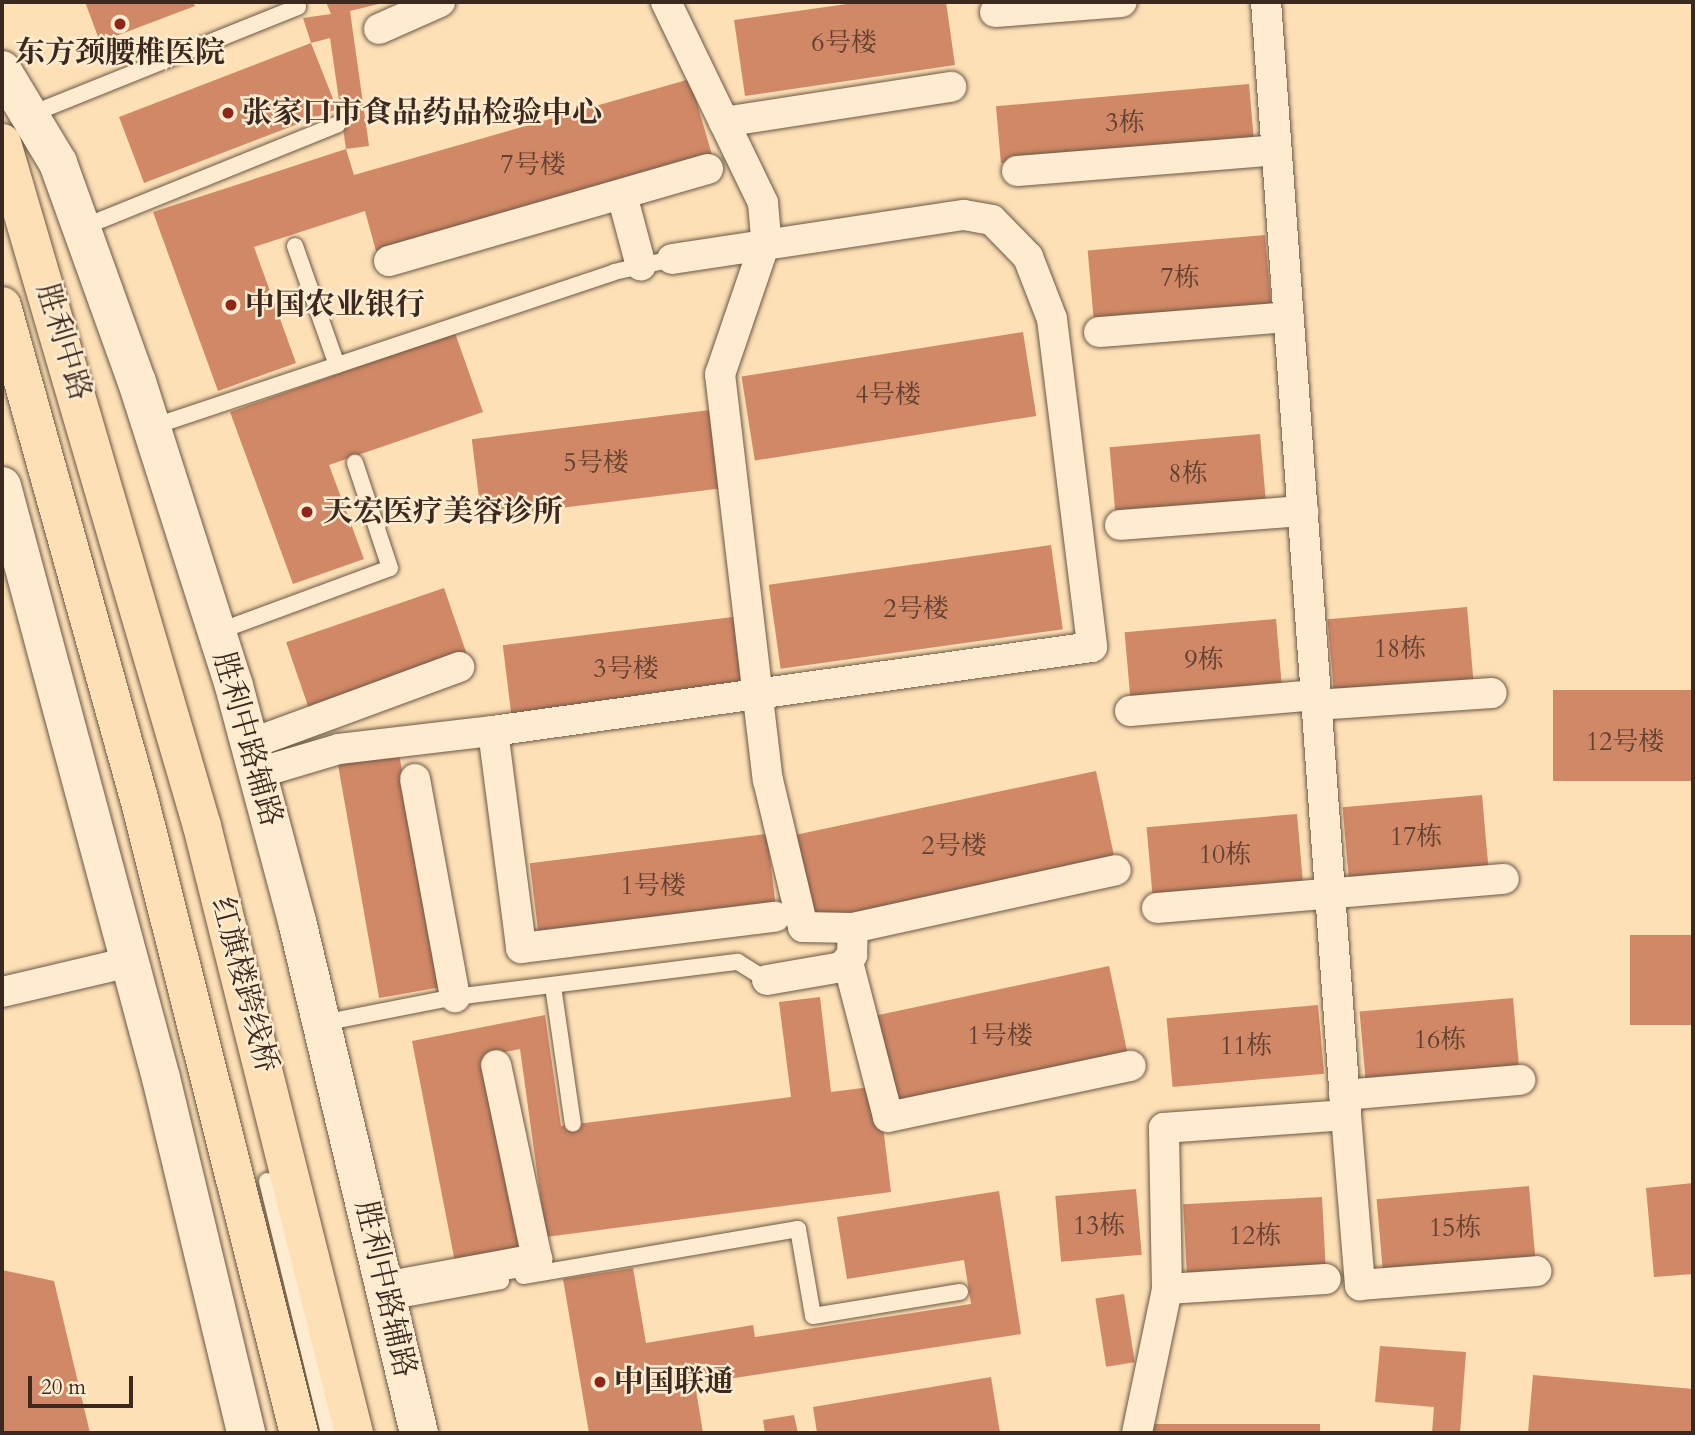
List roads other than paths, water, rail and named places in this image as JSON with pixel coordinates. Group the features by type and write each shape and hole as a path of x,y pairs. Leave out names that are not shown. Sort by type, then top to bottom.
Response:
{"highway":[{"name":"胜利中路","path":"2,143 121,541"},
{"name":"胜利中路","path":"2,306 72,552"},
{"name":"红旗楼跨线桥","path":"121,541 275,1101 354,1433"},
{"name":"红旗楼跨线桥","path":"72,552 299,1433"}],"main road":[{"name":"胜利中路辅路","path":"2,70 58,163 152,427 217,632 254,758 322,1023 419,1433"},
{"path":"2,486 13,572 130,962 246,1433"}],"street":[{"path":"379,29 440,2"},
{"path":"666,2 763,203 766,240 720,374 768,780 803,927 853,928 1116,870"},
{"path":"995,12 1122,2"},
{"path":"1266,2 1360,1285 1536,1272"},
{"path":"724,122 951,87"},
{"path":"1017,171 1276,150"},
{"path":"389,261 708,169"},
{"path":"622,195 641,266"},
{"path":"254,758 758,699 1092,647 1052,319 1028,257 992,220 964,215 766,240 672,259"},
{"path":"1099,332 1288,317"},
{"path":"1119,525 1303,511"},
{"path":"254,758 459,667"},
{"path":"1130,711 1492,693"},
{"path":"493,731 521,948 775,917"},
{"path":"415,779 455,997"},
{"path":"1157,908 1504,879"},
{"path":"853,928 848,962 888,1117 1131,1066"},
{"path":"2,992 130,962"},
{"path":"767,979 848,962"},
{"path":"386,1294 537,1259 496,1065"},
{"path":"1137,1433 1167,1289 1164,1128 1520,1080"},
{"path":"1167,1289 1326,1279"}],"lane":[{"path":"29,115 298,7"},
{"path":"81,228 338,124"},
{"path":"295,246 337,365"},
{"path":"152,427 641,266 672,259"},
{"path":"217,632 390,568 355,463"},
{"path":"322,1023 455,997 738,962 767,979"},
{"path":"553,986 573,1124"},
{"path":"267,1181 329,1433"},
{"path":"386,1294 798,1229 813,1315 960,1292"}],"place":[{"name":"东方颈腰椎医院","path":"120,24"},
{"name":"张家口市食品药品检验中心","path":"228,113"},
{"name":"中国农业银行","path":"231,305"},
{"name":"天宏医疗美容诊所","path":"307,512"},
{"name":"中国联通","path":"600,1382"}]}
